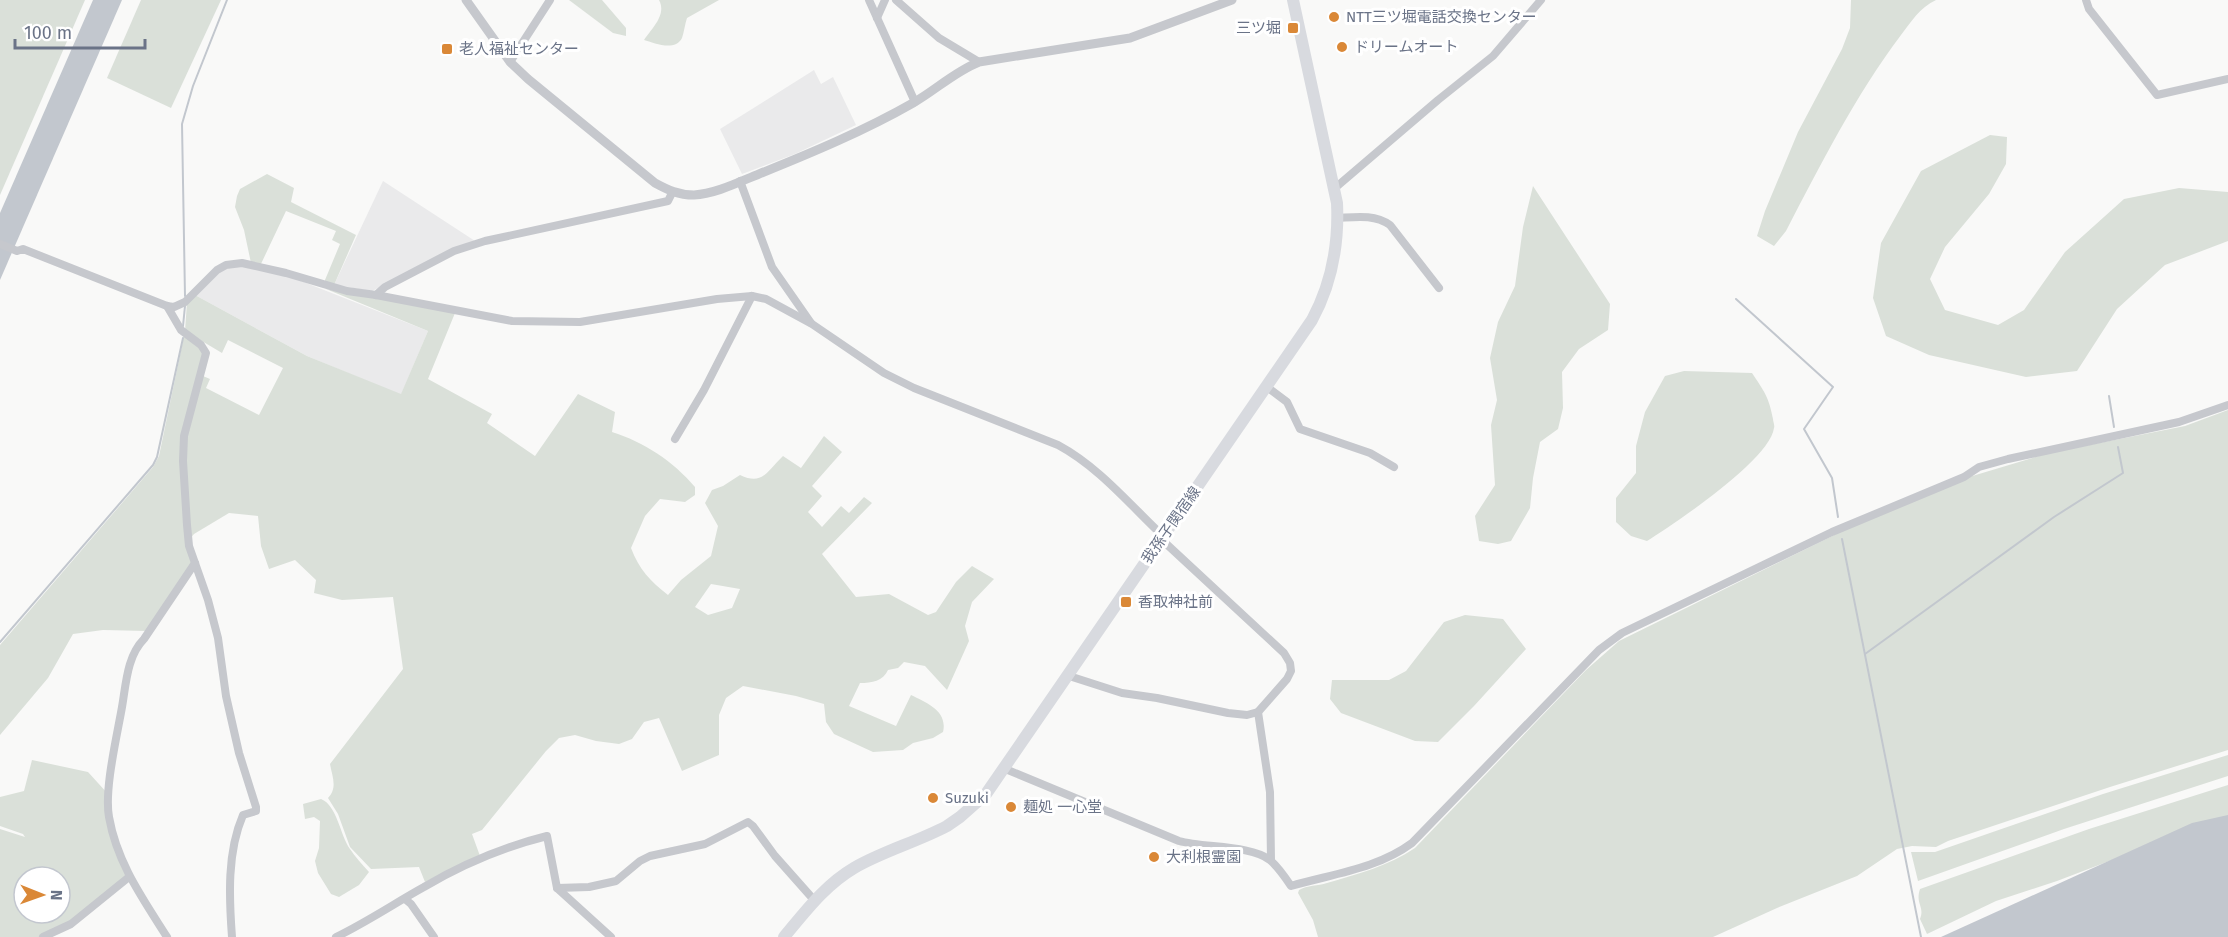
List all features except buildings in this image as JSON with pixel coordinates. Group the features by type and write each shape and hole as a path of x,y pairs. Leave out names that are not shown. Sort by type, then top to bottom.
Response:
{"main road":[{"name":"我孫子関宿線","path":"784,937 814,900 854,868 938,831 960,817 986,794 1066,675 1308,328 1321,302 1335,260 1338,218 1335,188 1293,0"}],"street":[{"path":"466,0 510,62 528,79 655,183 672,193 695,195 740,181 802,157 915,102 952,76 979,62 1130,38 1232,0"},
{"path":"510,62 550,0"},
{"path":"869,0 915,102"},
{"path":"878,18 885,0"},
{"path":"896,0 939,38 979,62"},
{"path":"1335,188 1493,56 1541,0"},
{"path":"2086,0 2089,9 2157,95 2228,79"},
{"path":"740,181 772,267 812,324"},
{"path":"376,295 386,287 454,251 485,241 668,201 672,193"},
{"path":"1338,218 1367,216 1390,225 1439,288"},
{"path":"0,244 17,250 23,249 174,307 185,302 217,270 226,265 242,263 347,291 512,321 590,320 717,299 752,296 775,303 812,324 884,373 914,388 1074,453 1284,653 1290,663 1291,671 1287,680 1258,712 1247,715 1122,693 1066,675"},
{"path":"675,439 704,390 752,296"},
{"path":"167,306 181,330 201,345 206,353 184,436 183,461 189,546 216,629 228,708 256,807 256,811 243,815 238,826 231,868 232,937"},
{"path":"1267,387 1287,402 1300,429 1370,453 1394,467"},
{"path":"1003,768 1179,841 1259,854 1271,860 1292,886 1358,868 1399,853 1426,830 1499,751 1604,645 1623,633 1832,532 1964,477 1979,467 2058,447 2179,422 2228,405"},
{"path":"167,937 129,877 119,855 108,816 109,792 128,670 135,648 144,639 195,563"},
{"path":"1258,712 1270,792 1271,860"},
{"path":"557,888 596,886 616,881 640,861 654,854 705,844 750,822 775,856 814,900"},
{"path":"336,937 424,887 489,854 547,836 557,888 611,937"},
{"path":"43,937 71,924 129,877"},
{"path":"405,899 434,937"}],"shaded area":[{"path":"0,0 85,0 0,195"},
{"path":"93,0 122,0 0,280 0,213"},
{"path":"141,0 221,0 171,108 107,78"},
{"path":"569,0 602,0 626,28 626,36 613,33"},
{"path":"659,0 719,0 687,18 682,38 675,45 670,46 644,40 660,16"},
{"path":"1851,0 1936,0 1920,11 1884,58 1839,131 1786,231 1774,246 1757,236 1798,132 1842,49 1850,28"},
{"path":"814,70 821,84 833,77 856,125 795,154 742,174 720,129"},
{"path":"1990,135 2007,137 2006,164 1989,194 1945,247 1930,279 1945,310 1998,325 2024,310 2065,252 2124,199 2179,188 2228,192 2228,241 2165,265 2117,309 2077,371 2026,377 1929,355 1886,336 1873,298 1881,243 1921,171"},
{"path":"267,174 294,188 291,202 356,235 334,285 325,283 325,280 340,244 332,240 336,231 286,211 260,266 251,263 244,230 235,207 240,189"},
{"path":"383,181 475,241 372,291 334,285"},
{"path":"1533,186 1610,304 1608,330 1579,349 1562,372 1563,408 1558,429 1540,442 1530,508 1511,541 1498,544 1479,541 1475,516 1495,485 1491,425 1497,400 1490,358 1498,322 1515,286 1523,227"},
{"path":"239,265 286,275 428,331 401,395 307,356 195,295 219,271"},
{"path":"326,289 455,313 428,379 492,414 487,423 535,456 578,394 615,412 612,432 635,441 657,454 695,487 695,495 685,502 660,499 645,516 631,548 646,574 668,595 681,580 711,556 718,526 705,503 712,490 740,475 759,478 783,456 801,468 824,436 842,452 812,486 822,496 808,512 822,527 841,506 849,513 864,497 872,503 822,554 856,597 889,594 928,615 936,612 956,582 972,566 994,579 972,602 965,626 969,641 947,690 925,666 904,662 898,668 888,670 877,681 860,683 849,706 896,726 911,695 939,713 944,725 943,732 933,738 913,743 903,750 873,752 834,734 826,722 824,704 743,686 726,698 719,715 719,755 682,771 659,718 644,722 632,739 619,744 575,735 559,738 482,830 472,834 480,856 425,882 419,867 371,869 350,847 338,814 328,798 334,786 330,764 403,669 393,597 342,600 314,593 316,580 295,560 269,569 261,546 258,516 229,513 194,534 188,541 194,562 147,631 103,630 73,634 48,678 0,735 0,645 153,467 159,456 184,336 203,351 203,376 210,379 206,388 259,415 283,368 228,340 222,353 185,331 187,302 195,295 307,356 401,394 428,331","holes":["711,584 740,589 732,608 708,615 695,607"]},
{"path":"1684,371 1752,373 1768,400 1774,428 1769,441 1739,473 1678,521 1647,541 1631,536 1616,522 1616,498 1636,473 1636,446 1645,412 1665,376"},
{"path":"2228,410 2228,750 2110,787 1936,847 1912,846 1897,849 1857,876 1713,937 1318,937 1313,920 1298,893 1299,890 1372,869 1415,848 1586,670 1619,641 1881,512 1949,483 2049,453 2185,426"},
{"path":"1465,615 1503,619 1526,649 1438,742 1415,741 1341,713 1330,699 1332,680 1389,680 1406,671 1444,622"},
{"path":"2228,755 2228,776 2064,829 1918,881 1911,852 1935,852 2103,794"},
{"path":"32,760 88,772 108,794 107,810 127,876 72,920 72,865 12,865 12,925 65,925 40,937 0,937 0,829 25,837 23,834 0,826 0,797 24,791"},
{"path":"2228,785 2228,820 2188,831 2057,881 1996,901 1927,934 1920,919 1920,889 2089,829"},
{"path":"321,799 331,807 350,849 369,872 359,885 339,897 331,894 318,873 315,861 319,848 320,821 314,817 305,819 303,804"},
{"path":"2228,815 2228,937 1941,937 2192,823"}],"waterway":[{"path":"185,296 182,124 193,86 227,0"},
{"path":"1736,299 1833,387 1804,429 1832,478 1838,517"},
{"path":"183,326 185,306"},
{"path":"0,642 153,465 157,457 183,338"},
{"path":"2109,396 2114,427"},
{"path":"1865,654 2054,517 2123,473 2118,447"},
{"path":"1842,539 1921,937"}],"place":[{"name":"NTT三ツ堀電話交換センター","path":"1334,17"},
{"name":"三ツ堀","path":"1293,28"},
{"name":"ドリームオート","path":"1342,47"},
{"name":"老人福祉センター","path":"447,49"},
{"name":"香取神社前","path":"1126,602"},
{"name":"Suzuki","path":"933,798"},
{"name":"麺処 一心堂","path":"1011,807"},
{"name":"大利根霊園","path":"1154,857"}]}
